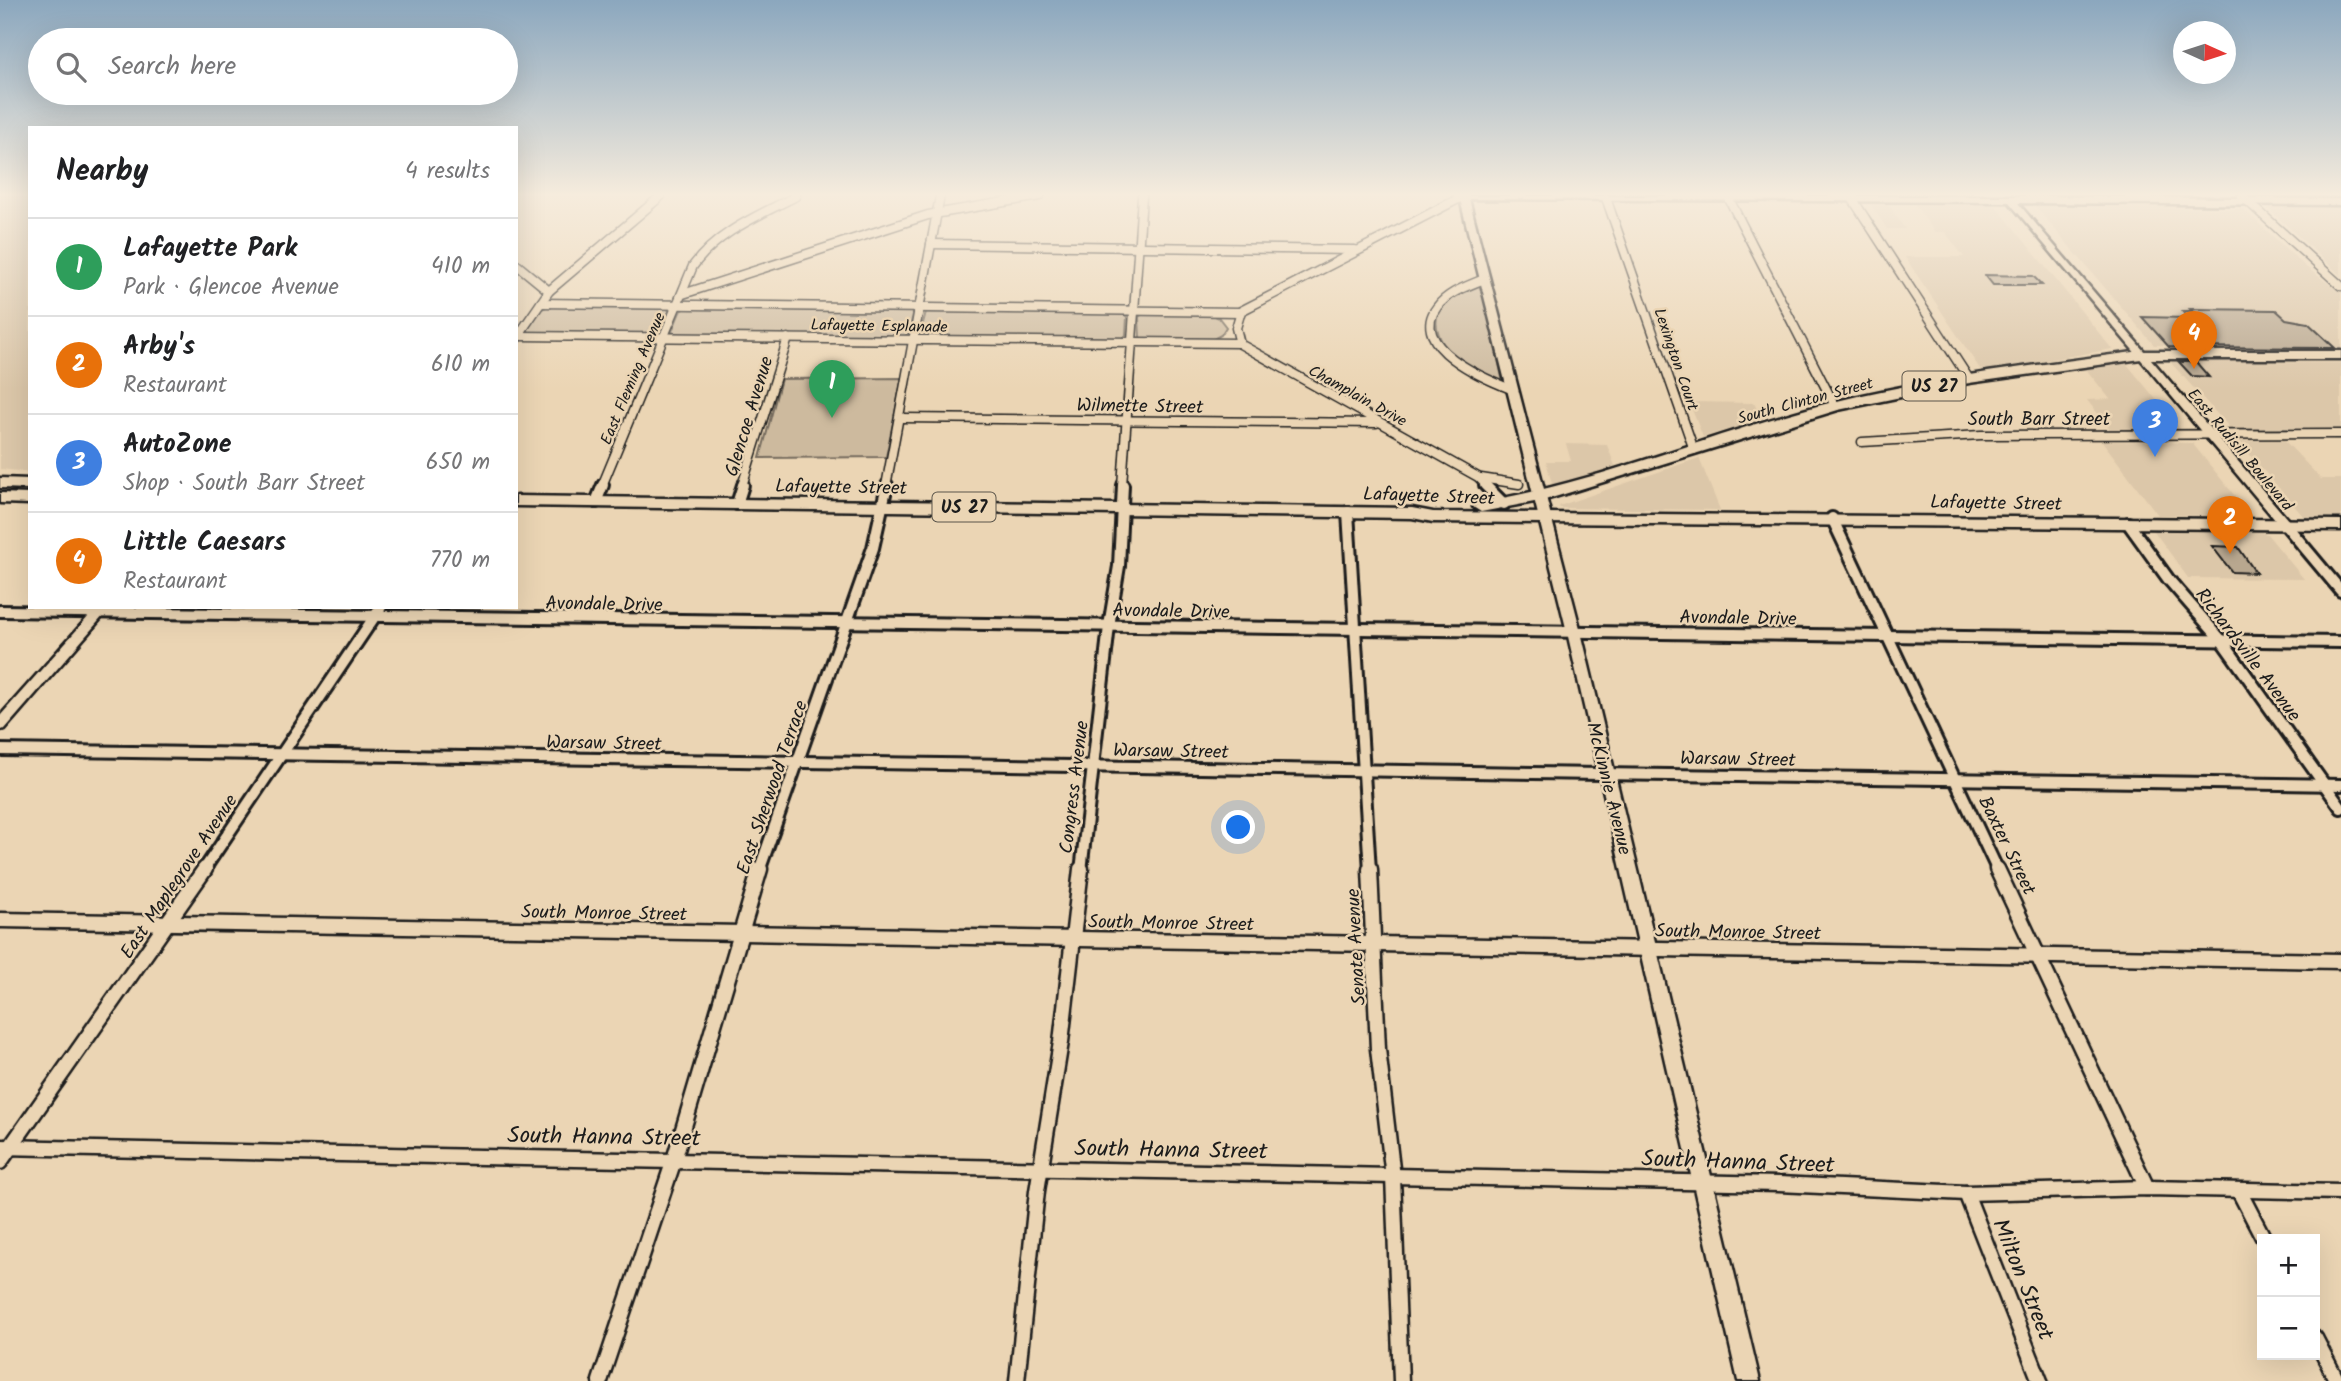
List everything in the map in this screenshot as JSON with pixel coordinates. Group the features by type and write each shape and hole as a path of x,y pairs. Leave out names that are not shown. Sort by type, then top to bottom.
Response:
{"highway":[{"name":"South Clinton Street","path":"1412,513 1504,504 1540,497 1835,406 1969,379 2141,355 2341,355"},
{"path":"0,483 28,484"},
{"path":"0,498 28,499"},
{"name":"Lafayette Street","path":"518,501 1412,513 1433,517 2341,525"}],"street":[{"path":"518,337 549,291 585,260"},
{"name":"East Fleming Avenue","path":"596,502 697,260"},
{"path":"683,294 784,260"},
{"name":"East Sherwood Terrace","path":"600,1381 674,1160 769,841 800,761 845,623 873,548 901,418 928,260"},
{"name":"Congress Avenue","path":"1017,1381 1041,1169 1073,939 1109,626 1119,566 1138,260"},
{"path":"1239,343 1236,327 1240,312 1338,260"},
{"name":"McKinnie Avenue","path":"1480,260 1574,632 1749,1381"},
{"name":"Lexington Court","path":"1628,260 1694,450"},
{"path":"1760,260 1835,406"},
{"path":"1892,260 1969,379"},
{"name":"East Rudisill Boulevard","path":"2062,260 2341,591"},
{"path":"2313,260 2341,286"},
{"path":"518,266 549,291"},
{"path":"1484,279 1446,296 1435,308 1432,333 1444,353 1452,360 1473,374 1511,389"},
{"name":"Lafayette Esplanade","path":"541,303 1240,312"},
{"name":"Lafayette Esplanade","path":"518,338 1239,343"},
{"name":"Glencoe Avenue","path":"737,504 788,338"},
{"name":"Champlain Drive","path":"1239,343 1478,477 1504,504"},
{"name":"Wilmette Street","path":"901,418 1378,423"},
{"name":"South Barr Street","path":"1863,442 1981,435 2341,434"},
{"name":"Champlain Drive","path":"1478,477 1519,484"},
{"name":"Senate Avenue","path":"1348,512 1375,946 1378,1049 1393,1177 1401,1381"},
{"name":"Baxter Street","path":"1832,519 2147,1188"},
{"name":"Richardsville Avenue","path":"2128,523 2169,580 2222,641 2341,808"},
{"path":"0,725 103,610"},
{"name":"Avondale Drive","path":"0,611 378,612 1356,631 2341,642"},
{"name":"East Maplegrove Avenue","path":"0,1162 5,1147 169,922 378,612"},
{"name":"Warsaw Street","path":"0,750 2341,785"},
{"name":"South Monroe Street","path":"0,920 2341,961"},
{"name":"South Hanna Street","path":"5,1147 1703,1182 1966,1193 2147,1188 2341,1192"},
{"path":"2239,1191 2261,1234"},
{"name":"Milton Street","path":"1966,1193 2040,1381"},
{"path":"2320,1348 2337,1381"}],"shaded area":[{"path":"0,260 28,260 28,472 0,469"},
{"path":"1907,260 2040,260 2112,349 1985,371 1980,369"},
{"path":"2082,260 2299,260 2341,293 2341,349 2154,345"},
{"path":"2324,260 2341,260 2341,276"},
{"path":"1477,285 1482,286 1503,382 1459,361 1443,344 1439,334 1438,314 1443,305 1455,294"},
{"path":"548,306 667,308 669,311 662,330 653,335 529,332 527,330 542,309"},
{"path":"686,308 913,314 909,333 903,337 674,334 672,331 680,312"},
{"path":"926,312 1123,313 1127,317 1126,335 1122,339 922,337 920,334"},
{"path":"1144,313 1211,314 1219,318 1226,327 1221,335 1211,340 1140,339 1139,317"},
{"path":"2172,361 2341,363 2341,429 2230,428"},
{"path":"2126,363 2183,432 2111,431 2087,400 2110,399 2085,368"},
{"path":"902,378 886,457 760,458 781,379"},
{"path":"1689,402 1754,403 1762,420 1703,437"},
{"path":"2237,440 2284,440 2321,479 2341,479 2341,517 2304,517"},
{"path":"2102,441 2192,443 2252,517 2158,515"},
{"path":"1566,444 1607,445 1615,466 1557,486 1552,484 1546,461 1571,461"},
{"path":"1699,458 1720,510 1559,506"},
{"path":"2154,531 2261,532 2267,534 2304,579 2188,578"}],"building":[{"path":"1985,275 2033,276 2042,285 1993,285"},
{"path":"2190,309 2276,310 2286,319 2308,323 2335,348 2169,347 2142,317 2188,318 2182,311 2192,311"},
{"path":"2179,362 2196,362 2209,377 2192,376"},
{"path":"2212,546 2238,547 2256,573 2232,572"}],"place":[{"name":"Little Caesars","path":"2194,369"},
{"name":"Lafayette Park","path":"832,418"},
{"name":"AutoZone","path":"2155,457"},
{"name":"Arby's","path":"2230,554"}]}
